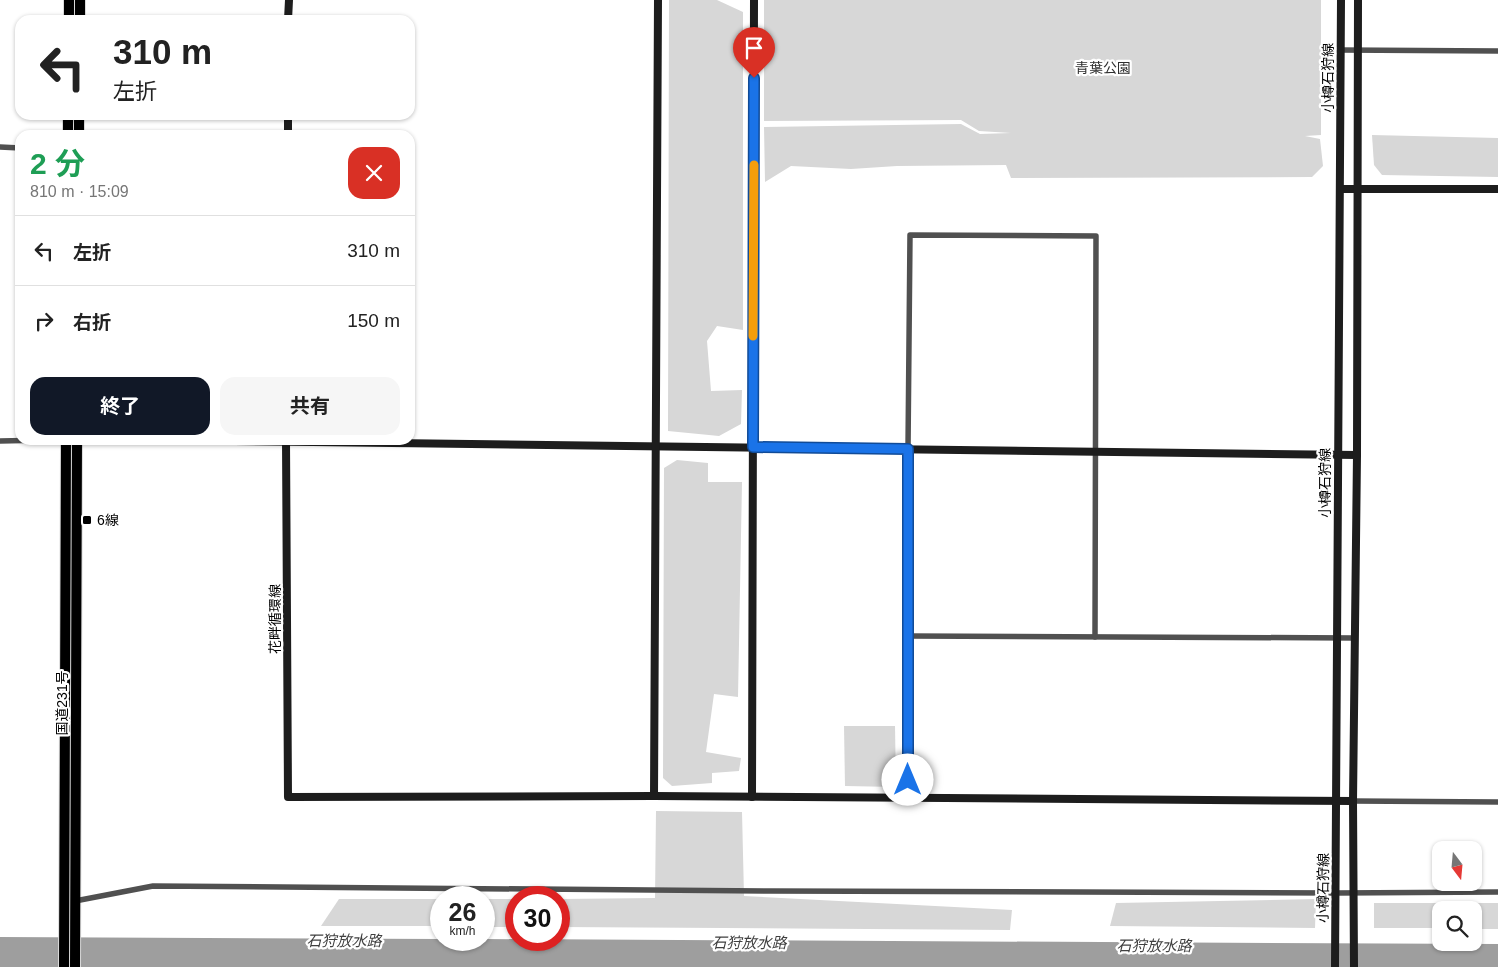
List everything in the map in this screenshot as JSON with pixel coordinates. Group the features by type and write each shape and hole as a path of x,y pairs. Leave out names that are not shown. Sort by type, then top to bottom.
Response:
{"highway":[{"path":"69,15 70,0"},
{"path":"80,0 80,15"},
{"name":"国道231号","path":"64,967 66,445"},
{"name":"国道231号","path":"75,967 77,445"}],"street":[{"path":"288,0 288,15"},
{"path":"658,0 654,796 1498,802"},
{"path":"752,797 754,0"},
{"name":"小樽石狩線","path":"1335,967 1341,0"},
{"name":"小樽石狩線","path":"1354,967 1353,801 1357,455 1356,189 1358,0"},
{"path":"1340,50 1498,51"},
{"path":"0,147 15,148"},
{"path":"1340,188 1498,189"},
{"path":"908,798 910,235 1096,236 1095,637"},
{"path":"0,441 15,441"},
{"path":"415,443 1357,455"},
{"name":"花畔循環線","path":"286,445 288,797 654,796"},
{"path":"909,636 1355,638"},
{"path":"75,901 153,886 1336,893 1498,892"}],"green space":[{"path":"669,0 717,0 743,12 743,330 717,326 707,341 711,391 742,390 741,424 719,436 668,431"},
{"name":"青葉公園","path":"764,0 1321,0 1321,135 1305,136 1320,139 1323,166 1312,177 1011,178 1006,165 897,166 851,169 791,166 765,182 764,127 961,124 980,134 1011,133 979,131 961,120 764,121"},
{"path":"1372,135 1498,138 1498,177 1382,175 1374,165"},
{"path":"677,460 708,463 708,482 742,482 738,697 714,694 706,752 741,758 739,771 712,773 712,783 672,786 663,778 664,468"},
{"path":"844,726 895,726 896,787 845,786"},
{"path":"656,811 742,812 744,896 1012,910 1010,930 570,927 570,899 655,898"},
{"path":"339,899 430,899 430,926 321,926"},
{"path":"495,899 505,899 505,927 495,927"},
{"path":"1316,899 1315,928 1110,926 1116,903"},
{"path":"1374,903 1432,903 1432,928 1374,928"},
{"path":"1482,903 1498,903 1498,929 1482,929"}],"water":[{"name":"石狩放水路","path":"0,937 430,939 430,951 495,951 495,939 505,939 505,951 570,951 570,939 1432,944 1432,951 1482,951 1482,944 1498,944 1498,967 0,967"}],"slow traffic":[{"path":"753,336 754,165"}],"place":[{"name":"6線","path":"87,520"}],"route":[{"path":"754,78 753,447 908,449 908,780"}]}
